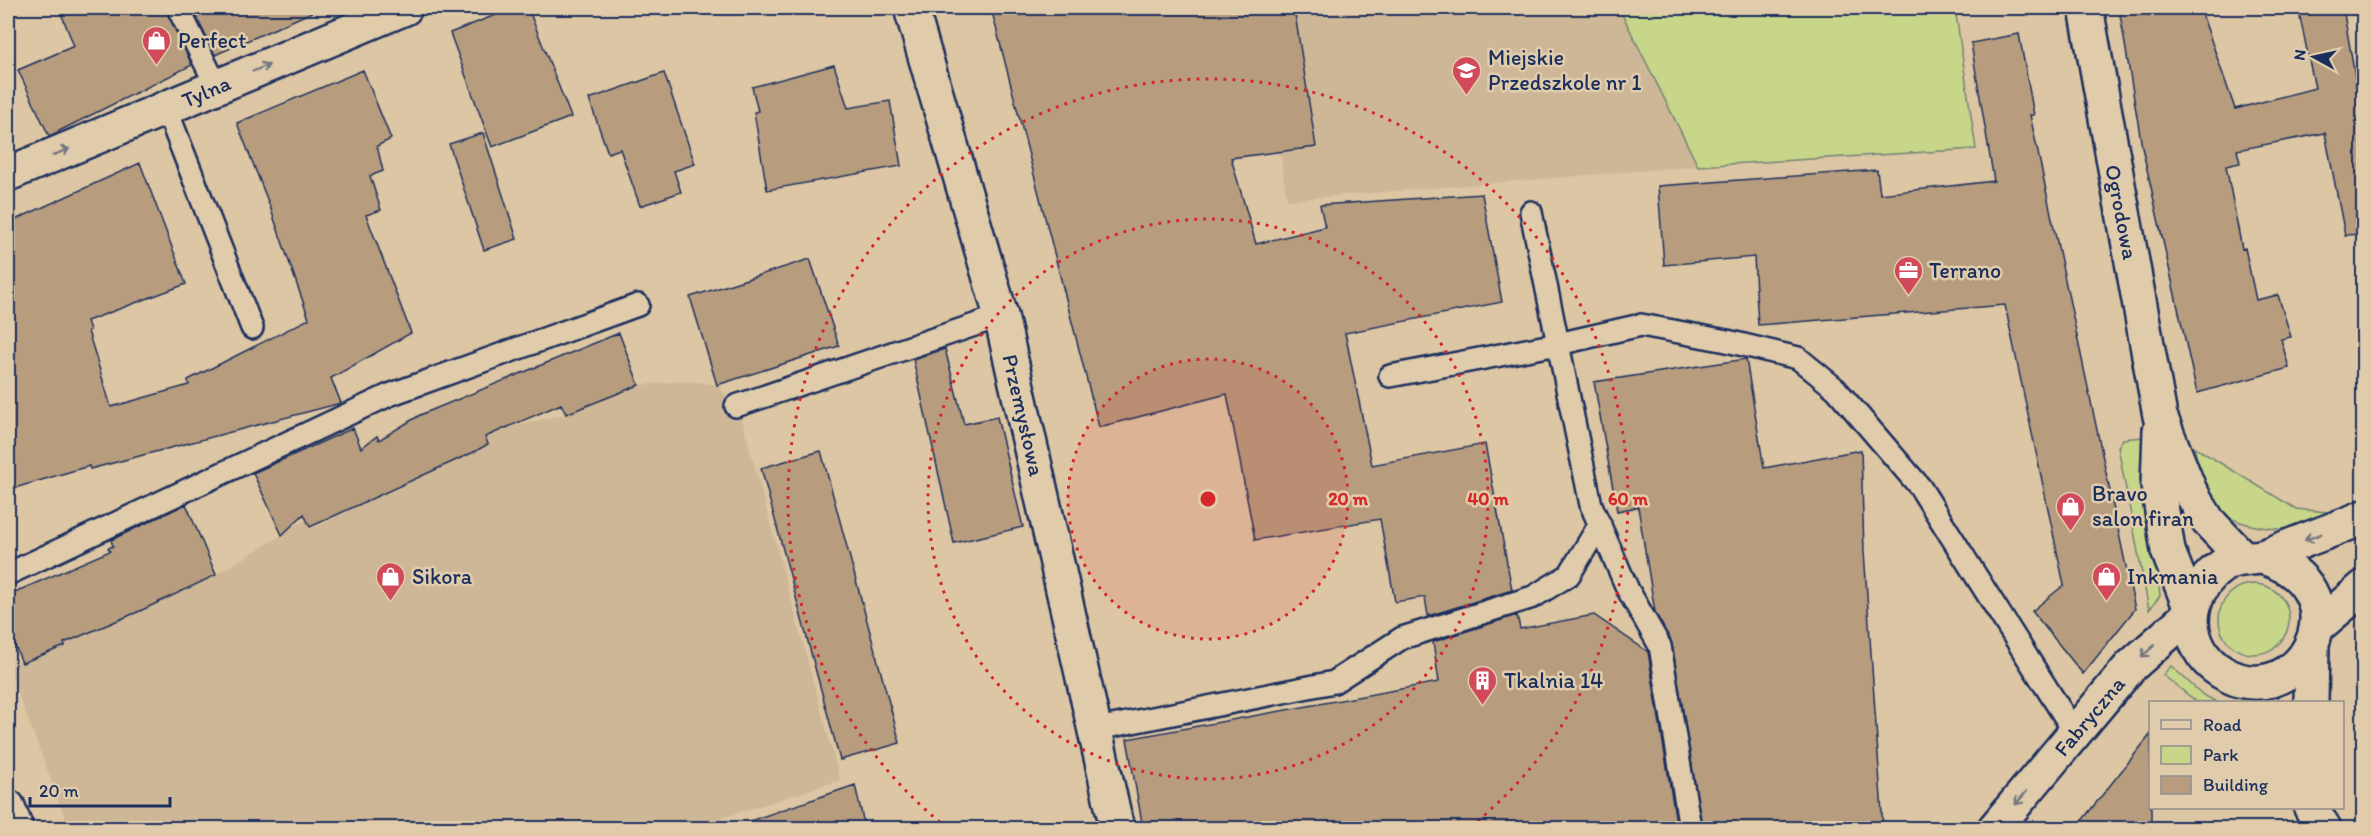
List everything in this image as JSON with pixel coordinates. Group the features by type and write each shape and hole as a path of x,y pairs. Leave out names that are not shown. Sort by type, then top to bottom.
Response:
{"street":[{"name":"Tylna","path":"8,174 405,8"},
{"name":"Przemysłowa","path":"911,8 1001,316 1117,828"},
{"name":"Ogrodowa","path":"2086,8 2160,416 2190,491 2208,521 2252,557"},
{"name":"Ogrodowa","path":"2160,416 2158,485 2168,551 2192,612"},
{"path":"2364,517 2252,557 2224,564 2208,577 2198,593 2192,612 2193,632 2200,650 2212,666 2237,690 2248,682 2268,681 2286,674 2314,636 2364,586"},
{"path":"2252,557 2280,562 2297,573 2310,588 2317,607 2311,701"},
{"name":"Fabryczna","path":"1995,828 2130,667 2192,612"},
{"path":"8,807 16,828"},
{"path":"2312,809 2324,828"},
{"path":"2325,809 2329,828"}],"lane":[{"path":"178,8 217,87"},
{"path":"166,108 252,328"},
{"path":"1531,212 1591,506 1628,590 1660,646 1690,828"},
{"path":"8,574 389,395 638,304"},
{"path":"736,406 1001,316"},
{"path":"1390,376 1558,344 1641,325 1727,341 1798,358 1836,389 1920,487 2075,733"},
{"path":"1096,729 1334,682 1402,638 1533,597 1569,575 1600,524"}],"shaded area":[{"name":"Miejskie Przedszkole nr 1","path":"1258,8 1619,8 1698,166 1287,200"},
{"path":"689,381 717,385 736,406 743,423 840,780 691,828 69,828 8,667 21,660 8,628 8,595 110,551 108,548 113,546 110,536 186,503 217,574 282,535 282,532 306,520 311,529 336,516 333,508 381,485 387,494 413,481 408,472 457,449 461,458 476,452 484,436 508,425 509,427 566,414 639,385"}],"green space":[{"path":"1619,8 1955,8 1976,149 1698,166"},
{"path":"2143,437 2160,596 2149,610 2118,447 2123,439"},
{"path":"2194,447 2296,509 2338,513 2293,529 2254,526 2230,518 2220,512 2209,500"},
{"path":"2254,584 2273,590 2283,600 2289,619 2283,638 2273,648 2254,654 2235,648 2225,638 2219,619 2225,600 2235,590"},
{"path":"2171,666 2203,695 2215,701 2196,701 2163,675"}],"building":[{"path":"59,8 165,8 192,65 49,136 18,70 74,46"},
{"path":"192,8 321,8 215,55"},
{"path":"513,8 528,8 571,117 492,147 450,33"},
{"path":"991,8 1294,8 1316,147 1231,158 1256,244 1325,227 1320,205 1482,194 1502,302 1345,333 1372,465 1485,444 1512,590 1428,616 1425,597 1395,602 1380,519 1255,540 1227,394 1099,427"},
{"path":"2119,8 2200,8 2235,109 2315,88 2298,8 2343,8 2364,128 2364,234 2345,235 2325,133 2237,150 2240,163 2226,166 2242,249 2245,248 2256,300 2278,295 2291,337 2281,339 2289,368 2197,393 2142,147"},
{"path":"2019,34 2034,115 2030,115 2135,609 2083,674 2032,611 2064,585 2005,305 1758,325 1754,257 1664,265 1658,186 1877,170 1880,194 1994,181 1971,43"},
{"path":"834,65 848,108 890,101 901,166 767,190 754,112 758,111 752,87"},
{"path":"363,70 391,139 377,146 383,171 370,176 381,210 366,215 411,333 331,378 341,403 90,469 89,466 8,490 8,223 140,163 186,284 87,321 90,330 88,331 111,407 189,385 188,380 309,319 269,204 237,123"},
{"path":"664,73 695,164 674,171 681,192 640,206 620,149 608,153 589,99"},
{"path":"483,133 517,239 484,250 449,144"},
{"path":"810,259 839,346 717,385 690,297"},
{"path":"619,333 639,385 566,414 561,404 485,437 488,444 476,451 310,527 304,514 282,535 253,473 353,428 361,448 377,436 379,440 420,415"},
{"path":"945,349 964,424 997,417 1023,527 954,543 913,359"},
{"path":"1746,359 1764,468 1861,450 1864,551 1883,828 1702,828 1672,644 1655,612 1638,507 1617,511 1594,382"},
{"path":"821,451 900,743 840,760 761,468"},
{"path":"186,504 216,575 140,611 64,643 65,646 22,663 8,628 8,595 110,551 108,548 113,546 111,540"},
{"name":"Tkalnia 14","path":"1517,615 1520,629 1594,615 1648,652 1677,828 1143,828 1127,739 1439,682 1433,642"},
{"path":"2149,737 2151,828 2076,828"},
{"path":"855,785 865,828 748,828 747,822"}],"place":[{"name":"Perfect","path":"157,66"},
{"name":"Miejskie Przedszkole nr 1","path":"1467,96"},
{"name":"Terrano","path":"1908,296"},
{"name":"Bravo salon firan","path":"2071,532"},
{"name":"Sikora","path":"391,602"},
{"name":"Inkmania","path":"2106,602"},
{"name":"Tkalnia 14","path":"1483,706"}]}
